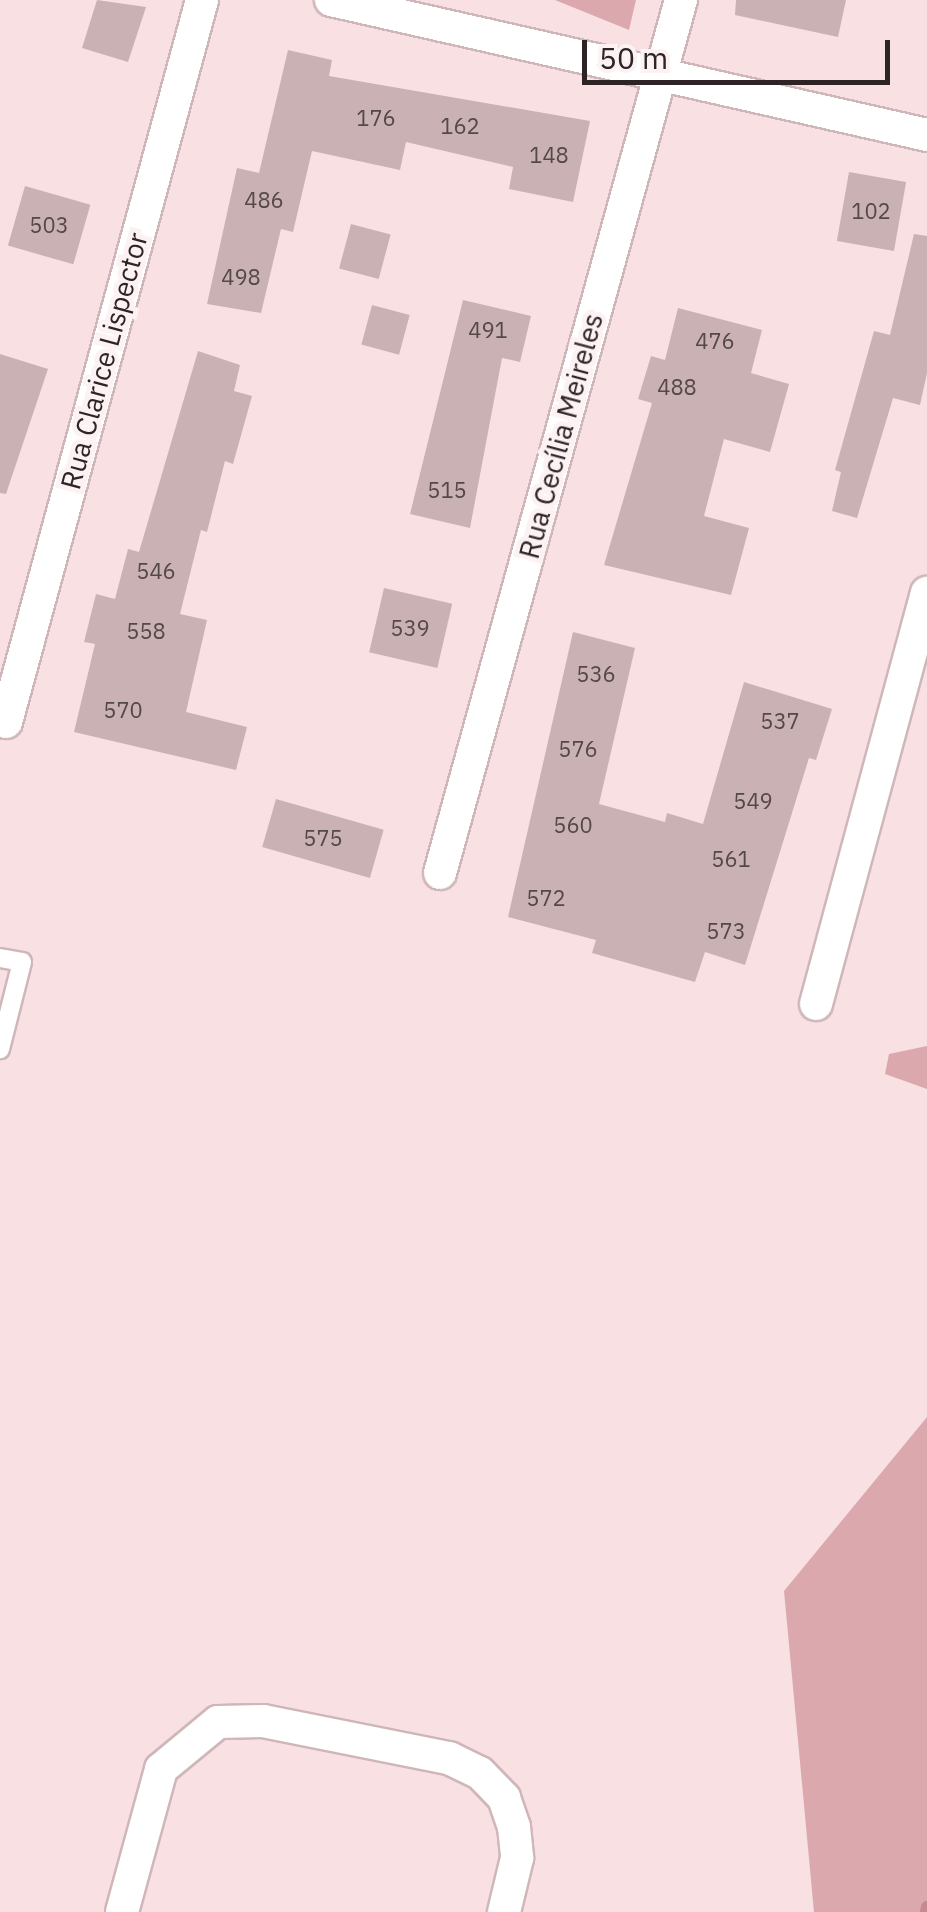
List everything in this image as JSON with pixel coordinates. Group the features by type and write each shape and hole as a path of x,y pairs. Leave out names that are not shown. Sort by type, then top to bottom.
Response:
{"street":[{"name":"Rua Clarice Lispector","path":"6,722 202,0"},
{"path":"332,0 927,135"},
{"name":"Rua Cecília Meireles","path":"440,873 681,0"},
{"path":"816,1004 927,594"},
{"path":"122,1912 161,1768 218,1722 263,1721 449,1758 480,1774 504,1798 514,1826 517,1858 504,1912"}],"lane":[{"path":"0,958 22,962 0,1049"}],"shaded area":[{"path":"555,0 636,0 629,30"},
{"path":"927,1046 927,1089 885,1074 889,1054"},
{"path":"927,1417 927,1912 814,1912 784,1591"}],"building":[{"path":"97,0 146,7 128,62 82,48"},
{"path":"736,0 846,0 838,37 735,15"},
{"path":"288,50 332,60 329,76 590,121 573,202 509,189 513,167 406,142 400,170 312,151 293,232 281,229 261,313 207,304 237,168 259,173"},
{"path":"849,172 906,182 894,251 837,241"},
{"path":"25,186 90,205 73,264 8,246"},
{"path":"351,224 391,235 379,279 339,268"},
{"path":"914,234 927,236 927,373 920,405 893,398 857,518 832,511 841,472 835,470 874,331 890,335"},
{"path":"463,300 531,316 520,362 502,358 470,528 410,514"},
{"path":"372,305 410,315 399,355 361,345"},
{"path":"678,308 762,330 751,373 789,384 770,452 724,439 704,516 749,528 731,595 604,565 652,403 638,399 651,356 665,360"},
{"path":"198,351 240,365 234,391 252,396 233,464 225,461 207,532 201,530 180,614 207,620 186,712 247,727 236,770 74,732 95,644 84,642 96,594 115,599 128,549 139,552"},
{"path":"0,354 48,369 6,494 0,493"},
{"path":"384,588 452,604 437,668 369,652"},
{"path":"573,632 635,648 599,804 665,822 667,813 703,824 744,682 832,709 816,760 809,758 745,965 705,952 695,982 592,953 596,940 508,917"},
{"path":"276,799 384,830 370,878 262,847"}],"waterway":[{"path":"926,1912 927,1907"}]}
